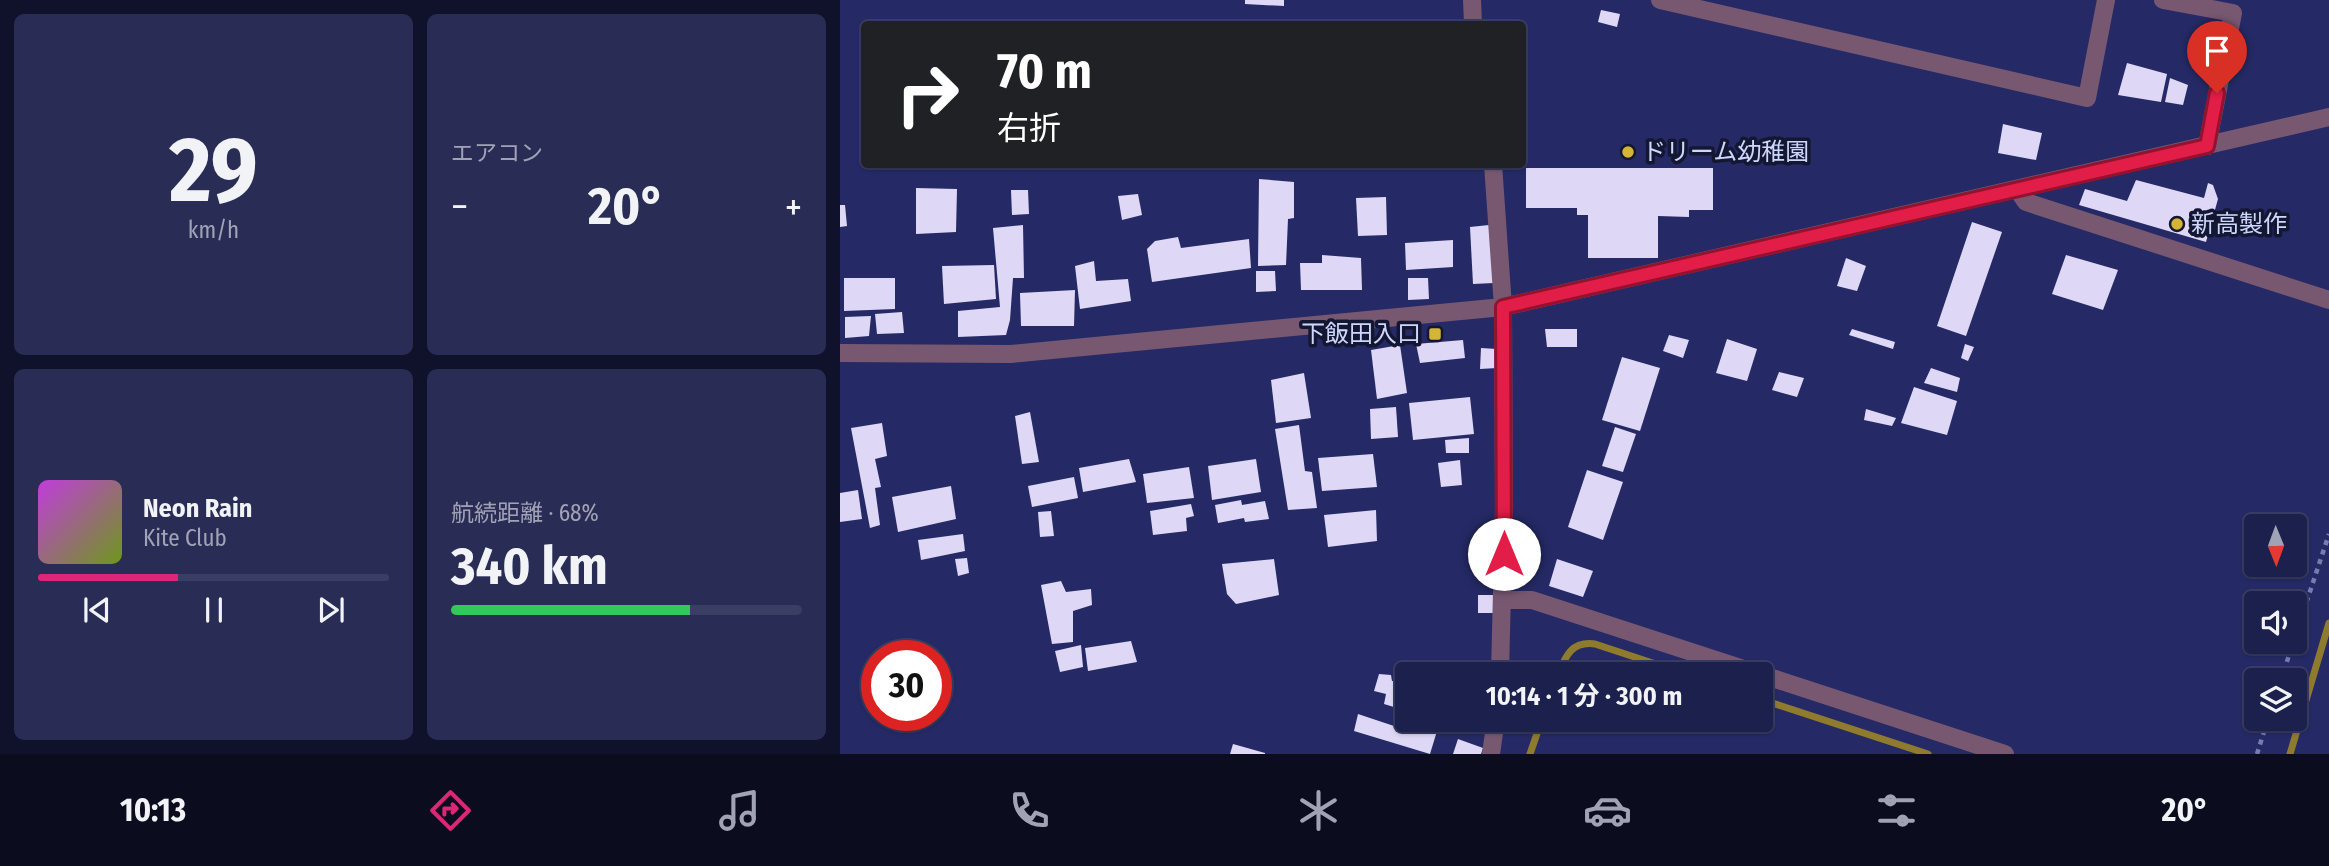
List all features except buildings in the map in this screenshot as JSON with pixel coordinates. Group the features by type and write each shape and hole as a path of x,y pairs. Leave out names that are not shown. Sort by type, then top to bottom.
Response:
{"street":[{"path":"1472,0 1473,21"},
{"path":"1660,0 2087,98 2106,0"},
{"path":"2163,0 2233,13 2207,146"},
{"path":"840,353 1011,354 1503,307 2329,117"},
{"path":"1493,168 1503,307 1504,600 1501,662"},
{"path":"2018,190 2026,202 2329,300"},
{"path":"1504,600 1532,600 1723,662"},
{"path":"1773,678 2005,754"},
{"path":"1491,754 1494,732"}],"path":[{"path":"2307,601 2329,534"},
{"path":"2257,754 2264,731"}],"waterway":[{"path":"2290,754 2329,623"},
{"path":"1564,662 1575,647 1587,644 1595,644 1650,662"},
{"path":"1773,703 1928,754"},
{"path":"1530,754 1538,732"}],"place":[{"name":"ドリーム幼稚園","path":"1628,152"},
{"name":"新高製作","path":"2177,224"},
{"name":"下飯田入口","path":"1435,334"}],"route":[{"path":"1504,554 1503,307 2207,146 2217,93"}]}
